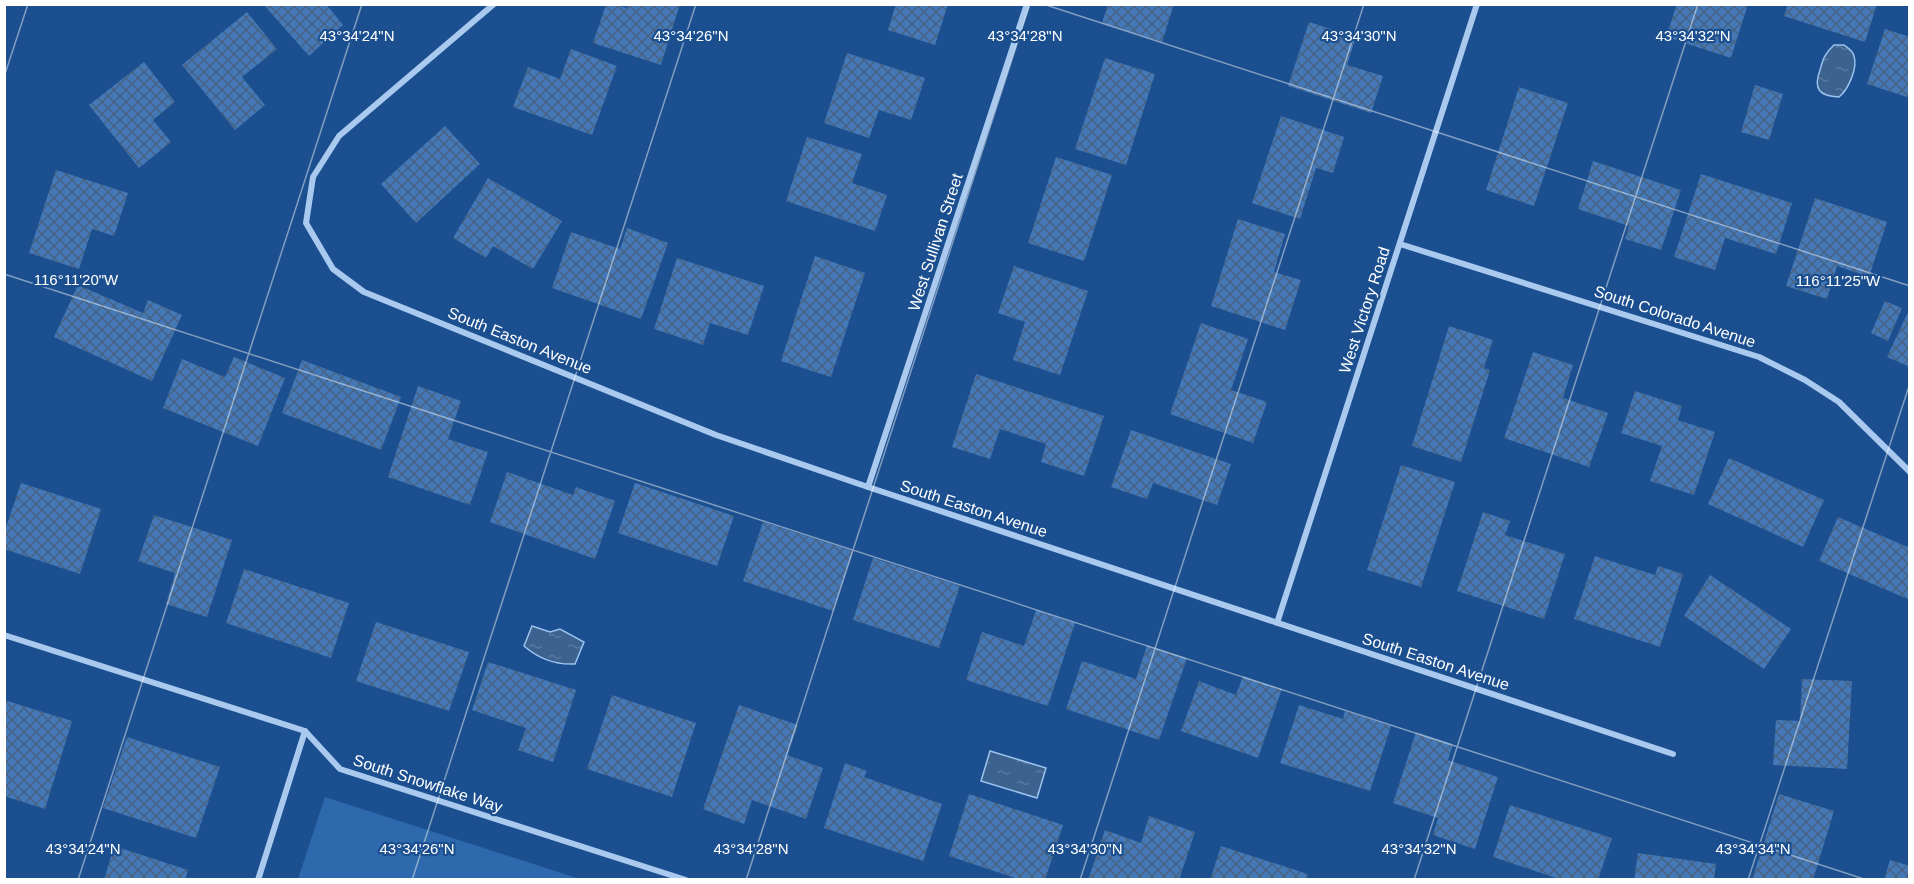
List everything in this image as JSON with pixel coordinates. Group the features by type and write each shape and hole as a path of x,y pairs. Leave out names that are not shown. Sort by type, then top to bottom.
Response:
{"street":[{"name":"South Easton Avenue","path":"494,4 339,136 313,177 306,223 333,269 364,292 716,435 1673,754"},
{"name":"West Sullivan Street","path":"868,487 1027,4"},
{"name":"West Victory Road","path":"1277,623 1477,4"},
{"name":"South Colorado Avenue","path":"1400,244 1759,357 1805,380 1839,402 1910,472"},
{"name":"South Snowflake Way","path":"4,635 305,731 340,769 686,879"},
{"path":"258,879 305,731"}],"shaded area":[{"path":"325,797 580,879 298,879"}],"water":[{"path":"1834,45 1847,47 1853,53 1855,61 1851,78 1839,97 1822,93 1817,82 1823,59"},
{"path":"532,626 550,632 560,629 584,642 575,664 548,660 524,646"},
{"path":"990,751 1046,768 1037,798 981,781"}],"building":[{"path":"263,4 326,4 343,25 309,56"},
{"path":"628,4 680,4 661,65 593,43 606,5 627,8"},
{"path":"896,4 948,4 935,45 888,30"},
{"path":"1108,4 1174,4 1162,42 1102,23"},
{"path":"1677,4 1748,4 1731,58 1666,37"},
{"path":"1788,4 1877,4 1865,42 1784,16"},
{"path":"247,12 277,49 242,77 265,105 235,130 182,65"},
{"path":"1309,22 1356,37 1347,65 1383,76 1371,113 1288,86"},
{"path":"1885,29 1910,37 1910,98 1867,84"},
{"path":"571,49 617,66 592,135 513,107 528,67 560,79"},
{"path":"847,53 925,78 911,120 879,110 869,138 824,123"},
{"path":"1105,58 1155,74 1126,165 1075,149"},
{"path":"144,62 175,102 153,120 171,142 139,168 89,105"},
{"path":"1755,85 1783,94 1769,140 1741,132"},
{"path":"1519,87 1568,103 1534,206 1486,190"},
{"path":"1281,116 1344,137 1333,173 1316,168 1300,219 1252,203"},
{"path":"445,126 480,164 416,223 381,184"},
{"path":"807,137 862,154 852,183 887,195 875,231 786,201"},
{"path":"1056,157 1112,175 1084,261 1028,243"},
{"path":"1593,161 1681,190 1661,250 1625,239 1629,226 1578,209"},
{"path":"56,170 128,193 114,236 92,229 79,269 29,253"},
{"path":"1701,174 1792,203 1776,254 1725,238 1715,270 1674,257"},
{"path":"488,178 562,221 533,269 493,246 486,258 453,238"},
{"path":"1815,198 1887,222 1869,277 1837,266 1827,299 1786,286"},
{"path":"1238,219 1285,234 1274,272 1301,280 1285,330 1211,306"},
{"path":"627,228 668,243 641,319 552,288 571,232 620,249"},
{"path":"815,256 865,273 831,377 781,361"},
{"path":"677,258 764,286 748,335 710,323 703,345 654,329"},
{"path":"1014,266 1088,291 1060,375 1013,360 1025,322 998,313"},
{"path":"78,285 143,313 148,300 182,315 152,381 54,337"},
{"path":"1885,301 1902,308 1888,341 1871,333"},
{"path":"1907,314 1910,315 1910,367 1887,357"},
{"path":"1201,323 1248,339 1231,390 1267,402 1253,443 1170,414"},
{"path":"1449,326 1493,340 1484,368 1490,370 1461,462 1412,446"},
{"path":"1533,352 1573,365 1563,398 1608,413 1589,467 1504,438"},
{"path":"234,357 285,378 258,446 163,408 182,359 225,377"},
{"path":"302,360 401,397 381,450 282,413"},
{"path":"976,374 1104,416 1084,476 1041,462 1046,444 1000,429 990,459 952,447"},
{"path":"418,386 461,401 448,439 488,452 470,505 388,477"},
{"path":"1635,391 1682,406 1678,420 1715,432 1694,495 1650,481 1662,446 1621,433"},
{"path":"1131,430 1231,464 1217,505 1153,483 1147,499 1111,487"},
{"path":"1729,458 1824,500 1803,547 1708,504"},
{"path":"1401,465 1455,482 1421,587 1367,570"},
{"path":"507,472 573,495 576,487 615,501 595,559 490,522"},
{"path":"21,483 101,509 80,574 4,549 4,533"},
{"path":"635,483 734,516 717,566 618,533"},
{"path":"1483,512 1510,521 1505,535 1565,554 1544,619 1457,591"},
{"path":"154,515 232,540 207,617 166,604 175,573 138,561"},
{"path":"1838,517 1910,548 1910,600 1819,561"},
{"path":"763,522 853,551 833,611 743,581"},
{"path":"1595,556 1655,575 1658,566 1683,574 1660,647 1574,619"},
{"path":"873,558 960,586 939,648 853,620"},
{"path":"244,569 349,603 331,658 226,623"},
{"path":"1710,575 1791,629 1764,669 1684,616"},
{"path":"1036,610 1075,623 1048,706 966,680 982,632 1024,646"},
{"path":"376,622 469,652 449,711 356,681"},
{"path":"1147,645 1187,658 1159,740 1066,709 1082,661 1136,679"},
{"path":"488,662 576,690 553,762 518,750 526,728 472,710"},
{"path":"1243,676 1282,689 1258,758 1181,731 1199,681 1236,695"},
{"path":"1802,679 1852,681 1847,769 1773,765 1776,720 1800,721"},
{"path":"612,695 696,723 672,797 587,769"},
{"path":"4,700 72,721 45,809 4,796"},
{"path":"739,705 798,725 787,755 823,768 806,819 752,800 744,824 703,809"},
{"path":"1299,705 1343,719 1345,711 1391,726 1370,791 1280,763"},
{"path":"1416,732 1453,744 1448,760 1498,777 1475,849 1433,835 1438,818 1393,803"},
{"path":"127,737 220,767 196,838 103,808"},
{"path":"845,763 867,771 864,777 942,804 923,861 824,828"},
{"path":"969,794 1063,825 1045,880 1021,880 949,856"},
{"path":"1779,794 1834,811 1813,880 1752,880"},
{"path":"1510,805 1612,838 1598,880 1562,880 1493,857"},
{"path":"1149,816 1195,832 1179,880 1088,880 1105,830 1141,843"},
{"path":"114,846 188,870 185,880 104,880"},
{"path":"1221,846 1308,874 1306,880 1210,880"},
{"path":"1638,853 1716,864 1714,880 1634,880"},
{"path":"1890,860 1910,866 1910,880 1884,880"}]}
